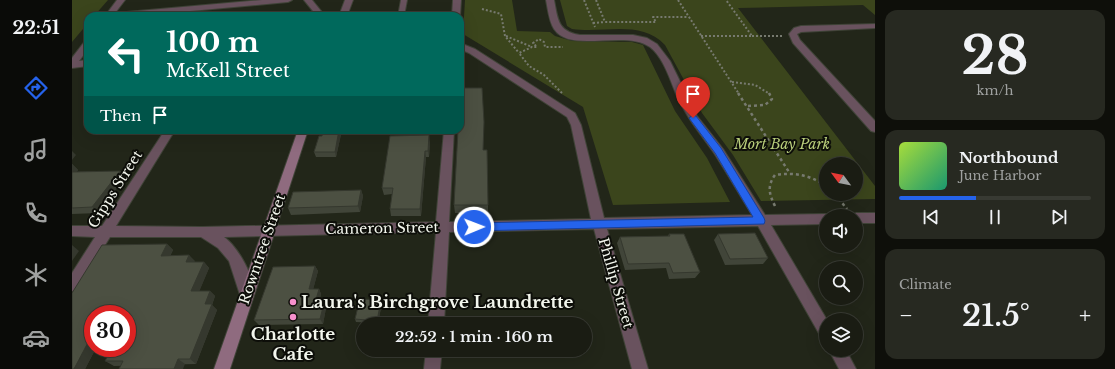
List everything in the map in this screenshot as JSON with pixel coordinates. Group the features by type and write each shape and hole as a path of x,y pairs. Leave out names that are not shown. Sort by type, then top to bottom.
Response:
{"street":[{"path":"112,12 122,0"},
{"path":"140,12 202,4 288,0"},
{"path":"308,0 318,12"},
{"path":"344,12 348,0"},
{"path":"456,12 457,0"},
{"path":"550,0 560,32 577,37 640,38 655,47 668,68 693,118 718,151 819,320"},
{"path":"875,26 801,29 794,31 793,37 875,128"},
{"path":"72,64 84,48"},
{"name":"Phillip Street","path":"464,48 570,115 576,125 599,224 640,369"},
{"path":"72,64 84,63"},
{"name":"Gipps Street","path":"72,285 167,134"},
{"name":"Rowntree Street","path":"222,369 246,293 302,134"},
{"path":"436,317 449,134"},
{"path":"863,218 875,218"},
{"name":"Cameron Street","path":"72,231 202,232 819,219"},
{"name":"Cameron Street","path":"202,232 222,242 232,252 240,267 246,293"},
{"path":"432,369 433,357"},
{"path":"841,357 848,369"}],"lane":[{"path":"402,12 404,0"}],"path":[{"path":"584,0 599,37"},
{"path":"596,0 605,22"},
{"path":"678,0 748,106 789,172"},
{"path":"726,0 752,36"},
{"path":"482,9 501,14 505,36 528,66 544,75 564,95 551,103"},
{"path":"593,23 656,22 653,17 689,17"},
{"path":"505,36 532,47"},
{"path":"701,36 793,37"},
{"path":"537,47 545,47"},
{"path":"519,53 529,49"},
{"path":"732,82 753,84 767,91 772,99 765,105 748,106"},
{"path":"782,219 768,194 769,182 774,175 789,172 802,174 819,181"}],"green space":[{"path":"72,0 108,0 98,12 84,12 84,28 72,42"},
{"path":"465,0 512,0 517,31 550,32 555,36 572,41 632,42 643,45 675,111 707,158 730,202 613,205 583,107 464,35"},
{"name":"Mort Bay Park","path":"560,0 875,0 875,15 863,5 738,8 853,157 819,157 819,200 761,201 733,155 702,113 665,45 655,37 644,32 633,30 572,29 567,26"},
{"name":"Mort Bay Park","path":"863,170 875,186 875,199 863,199"}],"building":[{"path":"464,88 482,88 484,122 483,150 487,150 488,205 454,205 458,134 464,134"},
{"path":"322,134 338,134 335,152 314,152 319,136 322,136"},
{"path":"429,135 428,151 425,151 420,209 390,209 393,188 382,188 390,136"},
{"path":"120,171 92,207 72,208 72,172"},
{"path":"361,190 358,206 288,208 293,192"},
{"path":"755,233 768,258 730,259 718,234"},
{"path":"669,234 684,234 700,272 673,273 669,263 628,264 620,237 670,236"},
{"path":"167,244 161,256 189,255 186,262 204,262 191,291 210,291 205,304 212,304 190,359 178,359 174,369 119,369 123,361 105,361 107,357 136,357 136,305 84,305 84,350 74,369 72,369 72,293 102,245"},
{"path":"315,266 309,289 319,289 315,303 324,303 320,319 254,320 273,267"},
{"path":"360,299 381,300 378,317 356,317 355,319"}],"place":[{"name":"Laura's Birchgrove Laundrette","path":"293,302"},
{"name":"Charlotte Cafe","path":"293,317"}],"route":[{"path":"474,227 761,221 718,151 693,118"}]}
